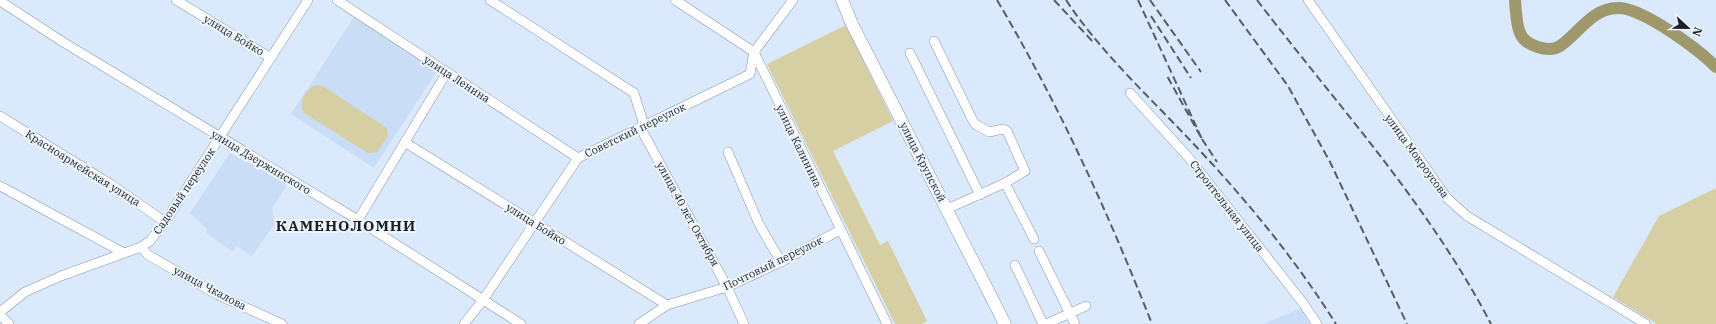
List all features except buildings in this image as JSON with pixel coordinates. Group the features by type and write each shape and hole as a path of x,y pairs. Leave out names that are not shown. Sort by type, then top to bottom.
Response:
{"main road":[{"name":"улица Крупской","path":"842,0 852,24 1005,324"}],"street":[{"name":"улица Бойко","path":"176,0 271,58"},
{"name":"Садовый переулок","path":"0,312 25,292 61,276 142,247 150,241 165,222 308,0"},
{"name":"улица Ленина","path":"337,0 578,158"},
{"name":"улица 40 лет Октября","path":"490,0 634,92 642,126 727,287 744,324"},
{"path":"675,0 754,52"},
{"name":"Советский переулок","path":"464,324 483,300 578,158 750,74 754,52 793,0"},
{"name":"улица Мокроусова","path":"1308,0 1447,198 1467,216 1646,324"},
{"name":"улица Дзержинского","path":"0,1 63,42 358,220 521,324"},
{"path":"934,41 976,124 989,132 1003,129 1007,131 1025,171 1005,184 947,209"},
{"name":"улица Калинина","path":"754,52 887,324"},
{"path":"910,53 980,195"},
{"path":"358,220 406,143 447,72"},
{"name":"Строительная улица","path":"1130,93 1189,158 1303,303 1317,324"},
{"name":"Красноармейская улица","path":"0,116 112,185 165,222"},
{"name":"улица Бойко","path":"406,143 667,305"},
{"path":"728,152 759,224 781,262"},
{"path":"1005,184 1034,239"},
{"path":"0,186 124,253"},
{"name":"Почтовый переулок","path":"639,324 667,305 727,287 781,262 840,230"},
{"name":"улица Чкалова","path":"142,247 148,255 218,295 282,324"},
{"path":"1039,251 1075,324"},
{"path":"1015,265 1045,324 1086,306"},
{"path":"0,316 10,324"}],"shaded area":[{"path":"354,17 437,71 374,168 291,114"},
{"path":"846,25 893,121 833,151 880,245 888,241 927,321 921,324 895,324 767,64"},
{"path":"321,85 387,128 388,136 377,152 368,153 304,113 302,109 302,102 307,91 313,86"},
{"path":"230,153 288,184 272,208 275,223 252,256 236,246 233,252 206,233 207,229 190,213"},
{"path":"1716,188 1716,324 1657,324 1613,297 1659,216"},
{"path":"1302,308 1309,324 1265,324 1265,323"}],"waterway":[{"path":"1515,0 1520,33 1523,38 1532,45 1550,49 1560,46 1593,17 1609,9 1618,8 1629,10 1641,15 1670,31 1697,50 1716,67"}],"railway":[{"path":"997,0 1041,78 1081,159 1100,199 1152,324"},
{"path":"1054,0 1093,42"},
{"path":"1066,0 1093,37 1189,139 1248,205 1303,275 1336,324"},
{"path":"1138,0 1202,139 1166,74"},
{"path":"1150,0 1201,72"},
{"path":"1225,0 1288,86 1330,162 1407,324"},
{"path":"1257,0 1411,197 1440,238 1491,324"},
{"path":"1151,16 1191,78"},
{"path":"1202,139 1217,162"}],"district":[{"name":"КАМЕНОЛОМНИ","path":"346,225"}]}
